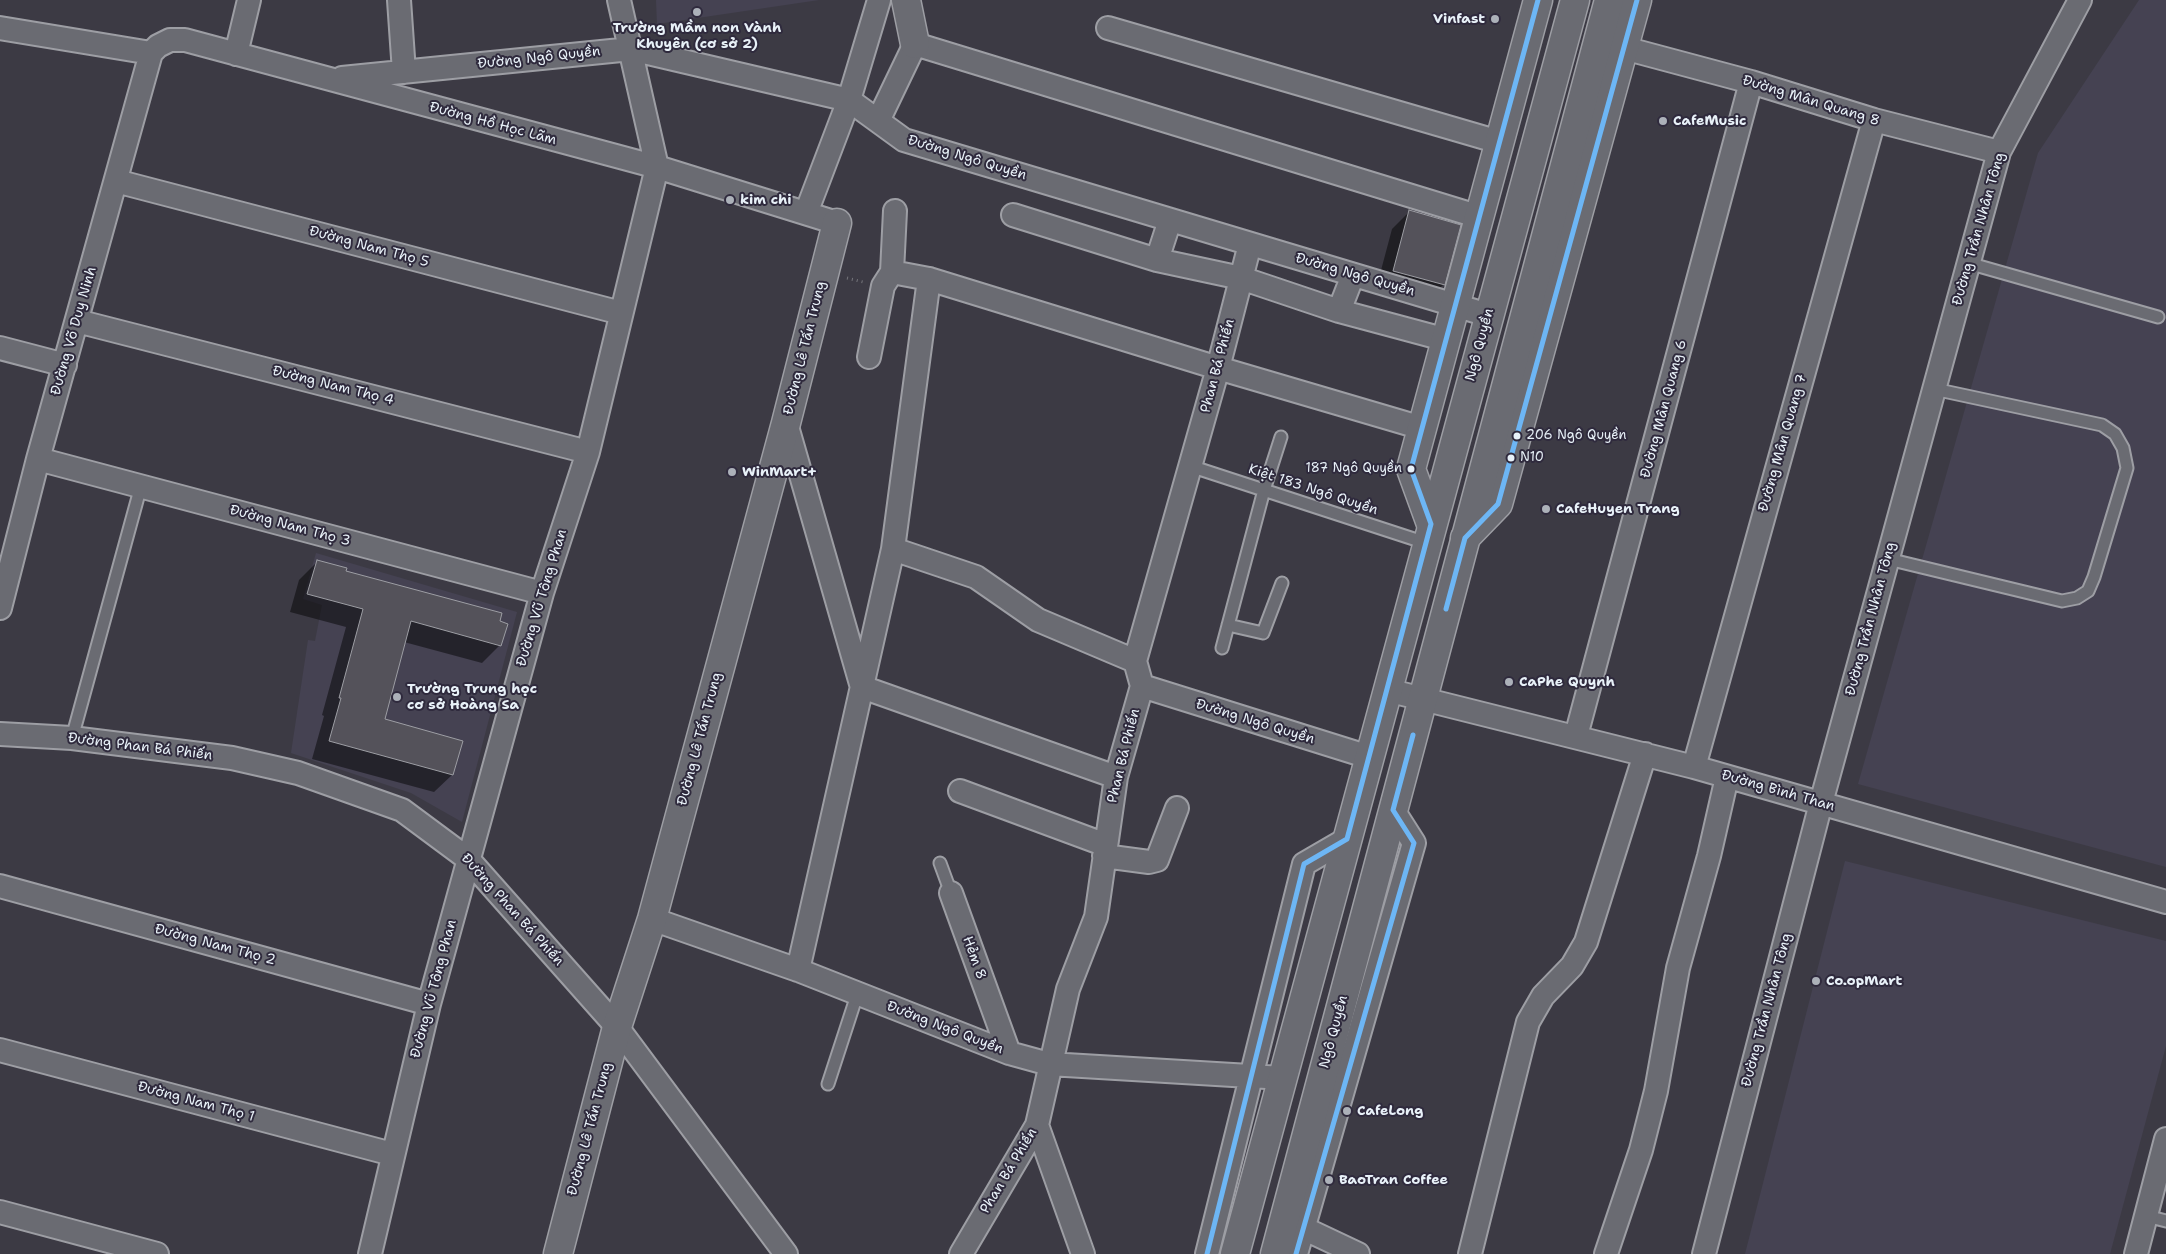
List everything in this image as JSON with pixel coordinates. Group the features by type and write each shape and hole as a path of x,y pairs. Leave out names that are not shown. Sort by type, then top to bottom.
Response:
{"main road":[{"path":"906,0 915,44"},
{"path":"1429,533 1411,469 1538,0"},
{"name":"Ngô Quyền","path":"1387,690 1575,0"},
{"path":"1393,810 1609,0"},
{"path":"1465,538 1498,504 1637,0"},
{"name":"Đường Lê Tấn Trung","path":"558,1254 617,1027 652,919 786,423 837,223"},
{"path":"1235,1254 1387,690"},
{"name":"Ngô Quyền","path":"1275,1254 1393,810"}],"street":[{"path":"236,54 249,0"},
{"path":"398,0 404,72"},
{"name":"Đường Vũ Tông Phan","path":"370,1254 392,1154 429,1004 542,593 588,452 657,168 619,0"},
{"path":"806,213 850,100 879,0"},
{"name":"Đường Trần Nhân Tông","path":"1704,1254 1821,803 1999,152 2080,0"},
{"path":"0,28 151,54"},
{"path":"1108,28 1499,142"},
{"name":"Đường Hồ Học Lãm","path":"151,54 158,46 170,40 185,40 657,168 837,223"},
{"path":"878,121 915,44 1480,217"},
{"name":"Đường Mân Quang 8","path":"1624,48 1751,82 1874,120 1999,152"},
{"name":"Đường Ngô Quyền","path":"329,80 631,49 850,100 904,140 1488,315"},
{"name":"Đường Võ Duy Ninh","path":"0,608 38,459 151,54"},
{"name":"Đường Mân Quang 6","path":"1576,736 1751,82"},
{"name":"Đường Mân Quang 7","path":"1694,767 1874,120"},
{"name":"Đường Nam Thọ 5","path":"116,181 621,312"},
{"path":"869,357 887,279 895,211"},
{"path":"1012,214 1157,260 1241,278 1339,311 1447,340"},
{"path":"1157,260 1170,220"},
{"name":"Phan Bá Phiến","path":"1135,660 1218,368 1250,244"},
{"path":"1339,311 1353,275"},
{"path":"887,279 929,279 1218,368 1422,428"},
{"path":"798,970 893,549 929,279"},
{"name":"Đường Nam Thọ 4","path":"77,321 588,452"},
{"path":"0,348 65,365"},
{"path":"786,423 862,688"},
{"name":"Đường Nam Thọ 3","path":"38,459 542,593"},
{"path":"893,549 976,577 1038,620 1135,660 1142,686"},
{"name":"Đường Ngô Quyền","path":"1142,686 1369,758"},
{"name":"Phan Bá Phiến","path":"961,1254 1037,1125 1068,989 1096,917 1116,777 1142,686"},
{"path":"862,688 1116,777"},
{"name":"Đường Bình Than","path":"1387,690 1694,767 2166,902"},
{"name":"Đường Phan Bá Phiến","path":"0,734 72,738 232,758 298,773 402,810 468,859 617,1027 786,1254"},
{"path":"1470,1254 1528,1022 1543,996 1572,966 1586,942 1645,754"},
{"path":"1606,1254 1641,1150 1656,1091 1678,968 1709,856 1726,776"},
{"path":"960,790 1105,851 1148,862 1157,860 1160,857 1176,808"},
{"path":"1296,1254 1414,843 1393,810"},
{"path":"1207,1254 1304,864 1347,839"},
{"name":"Đường Nam Thọ 2","path":"0,886 429,1004"},
{"name":"Hẻm 8","path":"951,893 1008,1053"},
{"name":"Đường Ngô Quyền","path":"652,919 798,970 857,995 1008,1053 1050,1064 1283,1078"},
{"name":"Đường Nam Thọ 1","path":"0,1050 392,1154"},
{"path":"1037,1125 1083,1254"},
{"path":"2136,1254 2156,1219 2166,1139"},
{"path":"0,1212 157,1254"},
{"path":"1303,1228 1358,1254"}],"lane":[{"path":"1968,263 2158,317"},
{"path":"1888,559 2062,601 2077,598 2088,591 2094,577 2127,468 2123,448 2115,434 2102,425 1934,389"},
{"path":"1222,648 1264,490 1281,437"},
{"name":"Kiệt 183 Ngô Quyền","path":"1190,466 1264,490 1429,533"},
{"path":"72,738 141,486"},
{"path":"1228,625 1263,633 1282,582"},
{"name":"Hẻm 8","path":"940,863 951,893"},
{"path":"828,1084 857,995"}],"path":[{"path":"824,273 887,279"}],"shaded area":[{"name":"Trường Mầm non Vành Khuyên (cơ sở 2)","path":"656,0 819,0 657,24"},
{"path":"2139,0 2166,0 2166,867 1858,784 2038,153"},
{"name":"Trường Trung học cơ sở Hoàng Sa","path":"316,553 517,612 462,822 411,793 291,753 308,640 315,641 322,605 303,599"},
{"path":"1845,861 2166,941 2166,1046 2110,1254 1745,1254"}],"building":[{"path":"1409,210 1461,225 1445,285 1393,271"},
{"path":"317,560 347,568 346,571 502,613 500,621 508,624 501,646 411,621 385,719 463,741 453,775 329,741 363,609 307,594"}],"transit line":[{"path":"1207,1254 1304,864 1347,839 1431,524 1411,469 1538,0"},
{"path":"1446,609 1465,538 1498,504 1637,0"},
{"path":"1296,1254 1414,843 1393,810 1413,735"}],"place":[{"name":"Trường Mầm non Vành Khuyên (cơ sở 2)","path":"697,12"},
{"name":"Vinfast","path":"1495,19"},
{"name":"CafeMusic","path":"1663,121"},
{"name":"kim chi","path":"730,200"},
{"name":"206 Ngô Quyền","path":"1517,436"},
{"name":"N10","path":"1511,458"},
{"name":"187 Ngô Quyền","path":"1411,469"},
{"name":"WinMart+","path":"732,472"},
{"name":"CafeHuyen Trang","path":"1546,509"},
{"name":"CaPhe Quynh","path":"1509,682"},
{"name":"Trường Trung học cơ sở Hoàng Sa","path":"397,697"},
{"name":"Co.opMart","path":"1816,981"},
{"name":"CafeLong","path":"1347,1111"},
{"name":"BaoTran Coffee","path":"1329,1180"}]}
